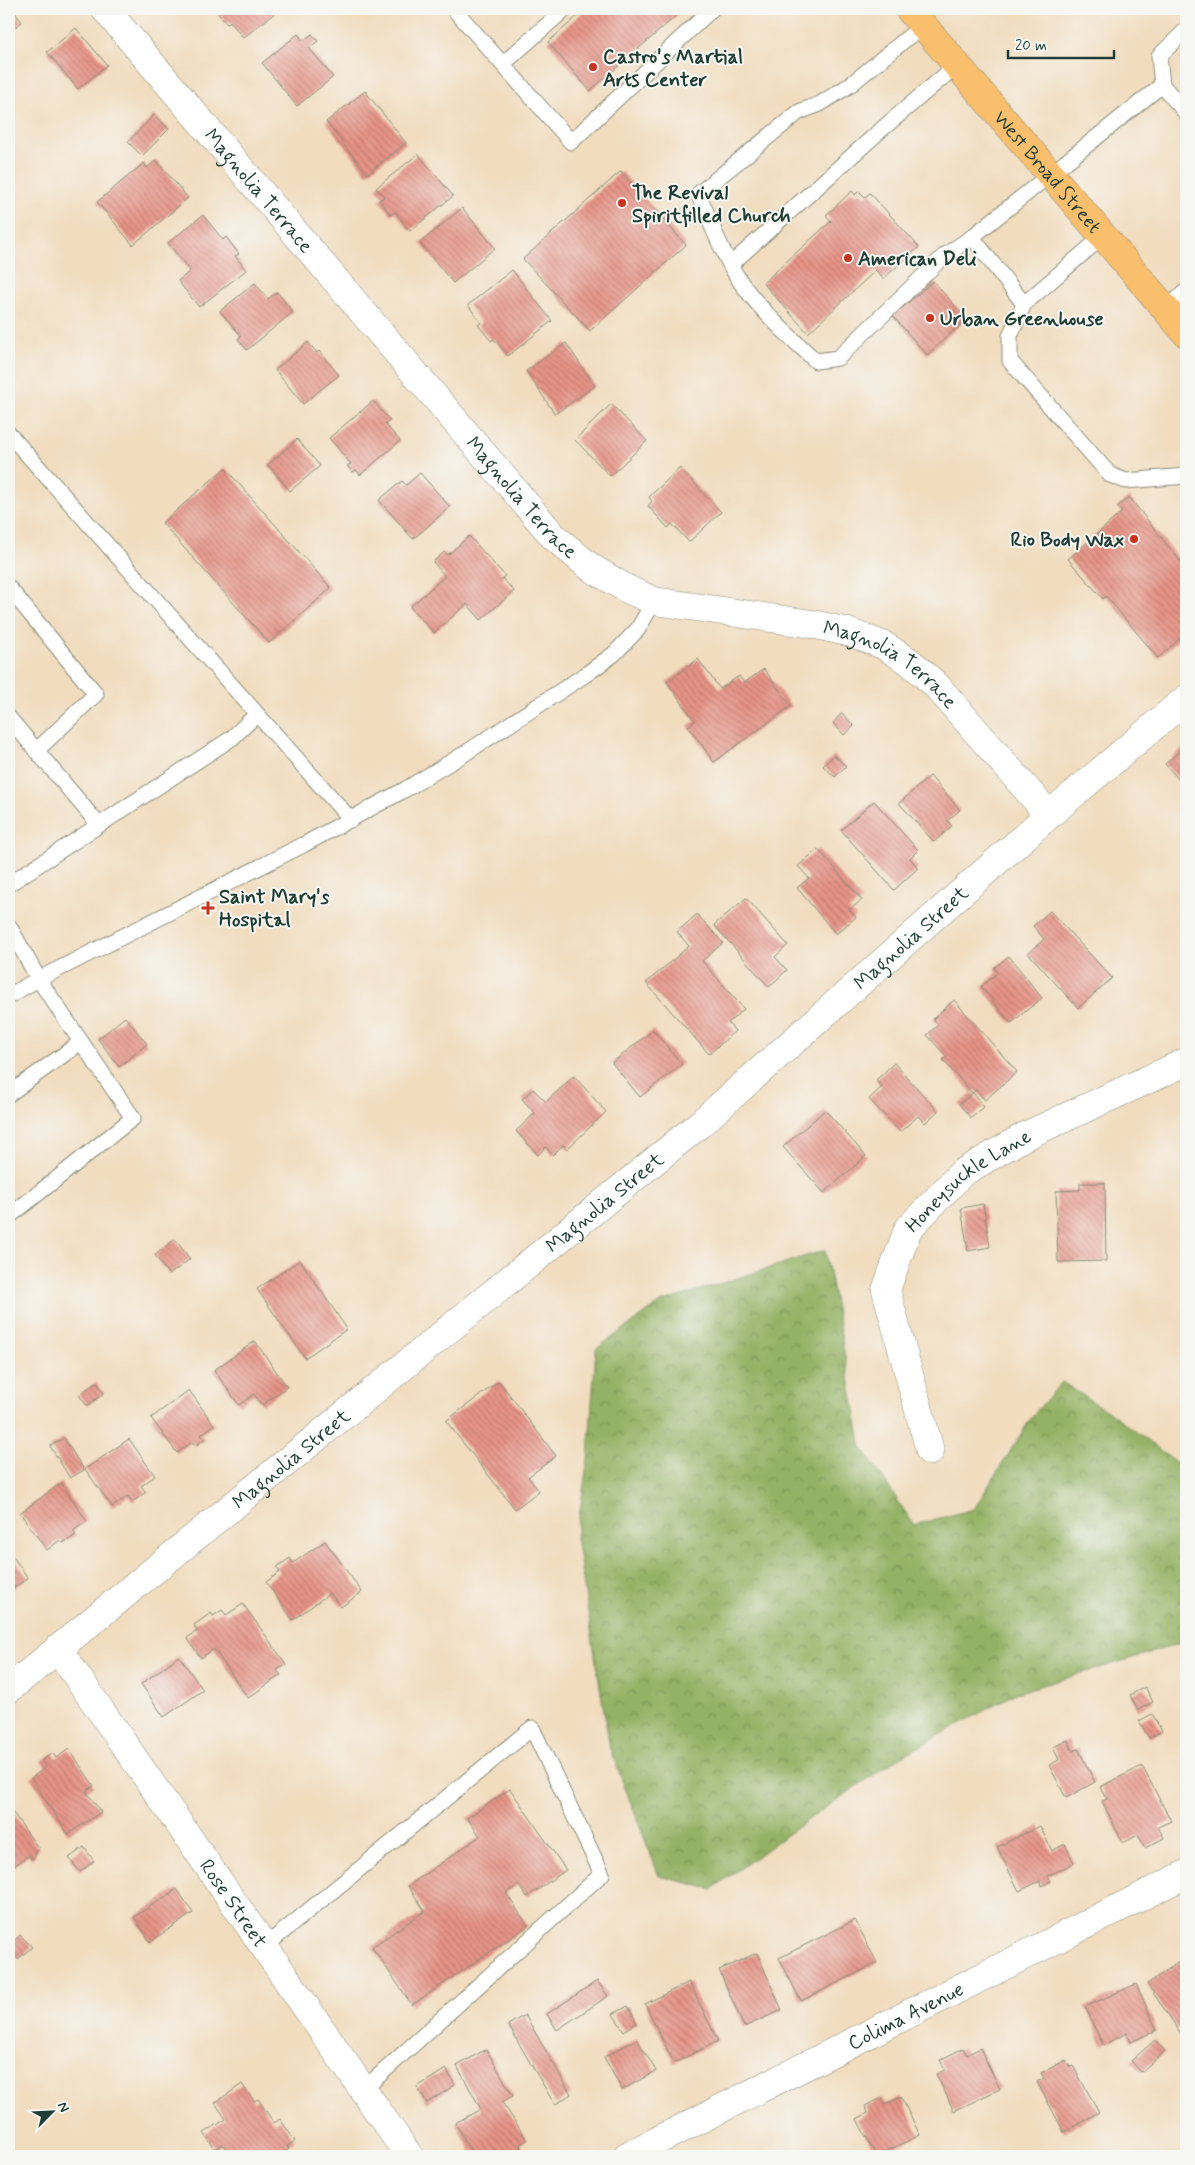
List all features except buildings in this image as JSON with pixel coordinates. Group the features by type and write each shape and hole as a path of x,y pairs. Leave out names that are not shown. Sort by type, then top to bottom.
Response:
{"main road":[{"name":"West Broad Street","path":"916,17 1051,174 1102,237 1186,333"}],"street":[{"name":"Magnolia Terrace","path":"105,9 554,537 590,567 654,601 812,624 848,632 883,645 910,662 935,684 1049,815"},
{"name":"Magnolia Street","path":"9,1689 701,1123 1049,815 1186,699"},
{"name":"Honeysuckle Lane","path":"930,1450 886,1290 908,1228 962,1173 1025,1136 1186,1062"},
{"name":"Rose Street","path":"58,1649 409,2156"},
{"name":"Colima Avenue","path":"627,2156 1186,1874"}],"lane":[{"path":"454,9 571,142 712,9"},
{"path":"503,64 564,9"},
{"path":"916,17 850,85 820,104 799,112 698,194 730,265 742,284 780,329 816,361 838,358 944,256 972,237 1162,85"},
{"path":"1186,30 1160,56 1162,85 1186,113"},
{"path":"730,265 882,129 957,65"},
{"path":"972,237 1024,304"},
{"path":"1102,237 1024,304 1010,336 1010,361 1110,475 1126,481 1186,476"},
{"path":"1166,309 1186,291"},
{"path":"9,434 351,820"},
{"path":"9,588 96,694 36,750"},
{"path":"9,996 351,820 456,759 586,675 614,654 638,629 654,601"},
{"path":"9,884 232,738 257,714"},
{"path":"9,718 99,825"},
{"path":"9,926 38,980 133,1118 10,1215"},
{"path":"9,1094 81,1042"},
{"path":"264,1947 532,1728 602,1874 363,2090"}],"green space":[{"path":"825,1250 862,1447 914,1525 974,1509 1033,1415 1062,1382 1118,1418 1186,1470 1186,1642 1016,1693 897,1759 796,1828 712,1889 659,1876 610,1749 576,1537 588,1458 596,1349 660,1303"}],"place":[{"name":"Castro's Martial Arts Center","path":"593,67"},
{"name":"The Revival Spiritfilled Church","path":"622,203"},
{"name":"American Deli","path":"848,258"},
{"name":"Urban Greenhouse","path":"930,318"},
{"name":"Rio Body Wax","path":"1134,539"},
{"name":"Saint Mary's Hospital","path":"208,908"}]}
